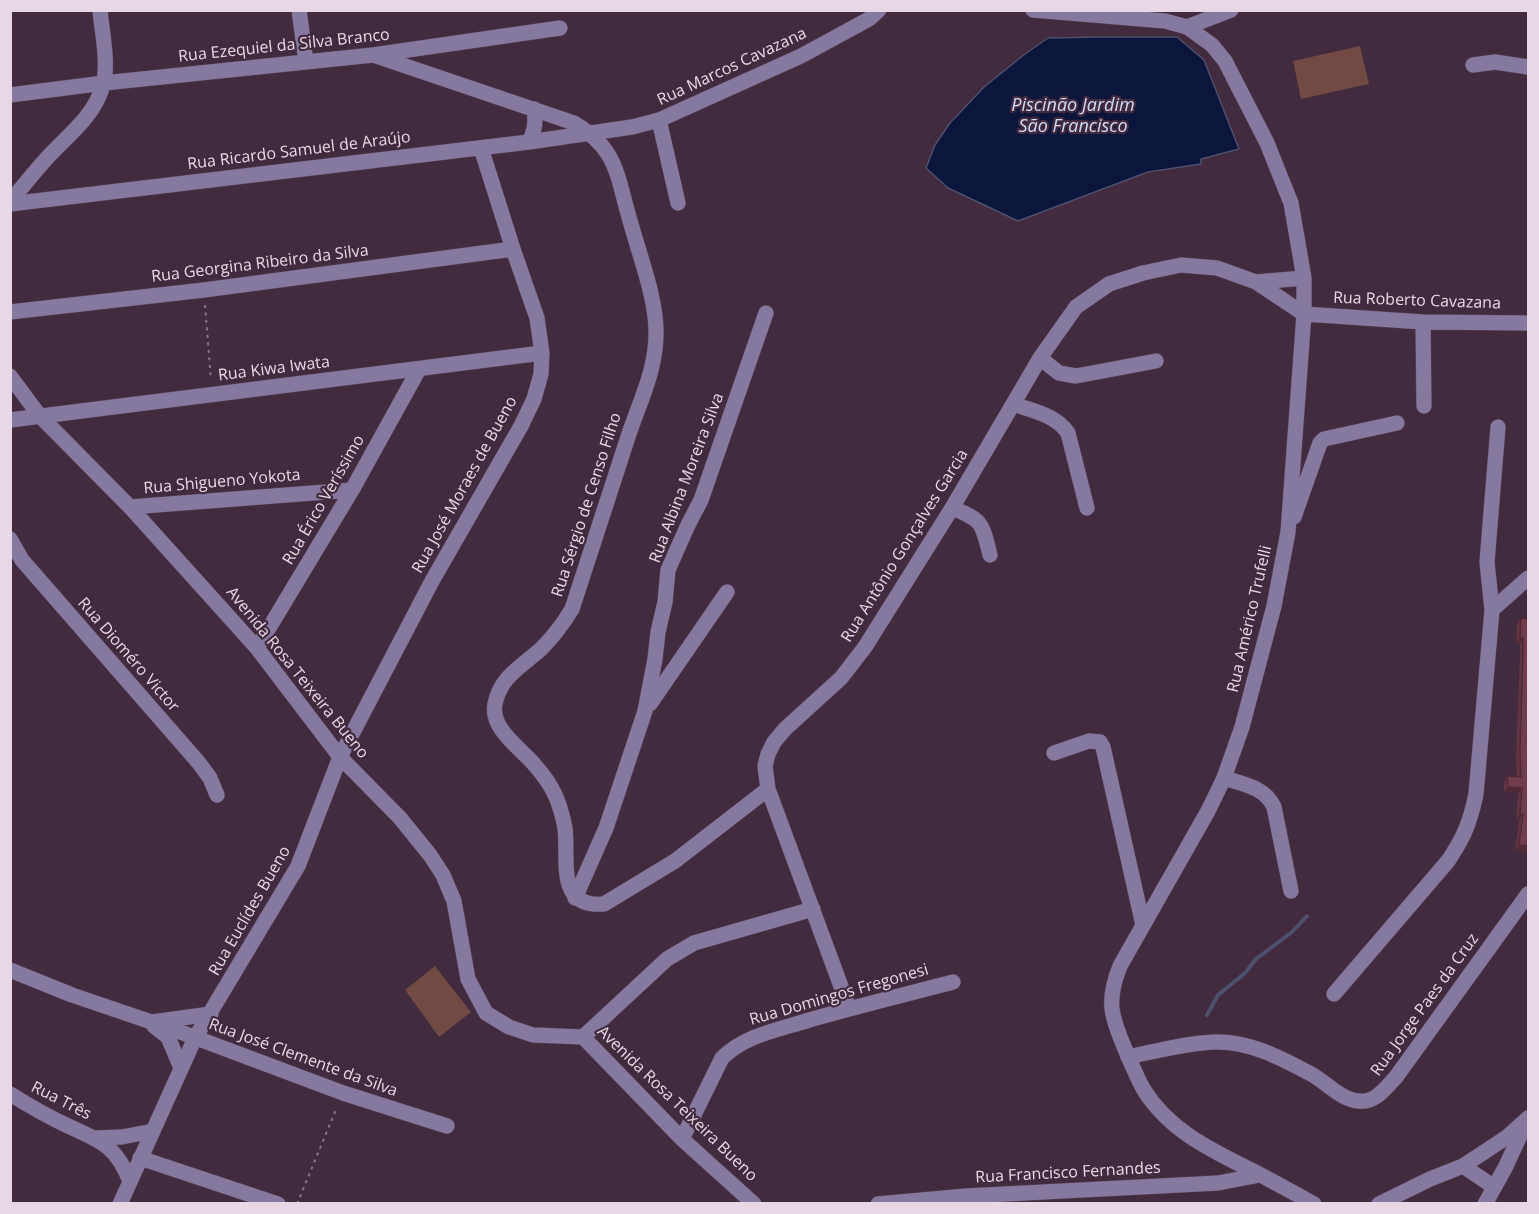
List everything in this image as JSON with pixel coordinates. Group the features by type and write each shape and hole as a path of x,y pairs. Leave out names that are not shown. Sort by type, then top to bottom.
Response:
{"street":[{"path":"10,203 47,158 86,118 98,100 104,83 100,10"},
{"path":"299,10 306,62"},
{"name":"Rua Marcos Cavazana","path":"592,134 659,120 801,56 869,19 879,10"},
{"name":"Rua Américo Trufelli","path":"1033,10 1165,21 1187,27 1212,45 1225,61 1267,143 1291,203 1304,278 1304,314 1288,532 1274,606 1242,727 1224,778 1208,811 1120,966 1113,983 1110,1000 1115,1024 1144,1091 1168,1119 1202,1145 1314,1203"},
{"path":"1187,27 1230,10"},
{"name":"Rua Ezequiel da Silva Branco","path":"10,95 373,55 560,28"},
{"name":"Rua Sérgio de Censo Filho","path":"373,55 574,123 592,134 613,160 653,303 657,328 656,351 649,378 627,438 572,609 559,630 507,677 494,706 495,718 503,732 534,764 557,797 565,828 566,872 575,898"},
{"path":"1473,65 1495,62 1528,67"},
{"path":"529,142 536,123 534,109"},
{"path":"659,120 678,203"},
{"name":"Rua Ricardo Samuel de Araújo","path":"10,203 592,134"},
{"name":"Rua José Moraes de Bueno","path":"340,757 432,580 521,426 534,399 541,374 542,353 537,318 481,148"},
{"name":"Rua Georgina Ribeiro da Silva","path":"10,312 204,290 513,249"},
{"name":"Rua Antônio Gonçalves Garcia","path":"849,1008 768,789 765,766 774,742 785,729 841,678 866,647 952,508 1040,358 1076,307 1109,285 1143,273 1181,265 1217,268 1256,282 1304,314"},
{"name":"Rua Antônio Gonçalves Garcia","path":"1256,282 1304,278"},
{"name":"Rua Albina Moreira Silva","path":"575,898 606,828 645,711 665,602 668,570 701,500 766,313"},
{"name":"Rua Roberto Cavazana","path":"1304,314 1423,322 1528,323"},
{"path":"1423,322 1424,406"},
{"name":"Rua Kiwa Iwata","path":"10,420 542,353"},
{"path":"1040,358 1059,373 1076,376 1156,361"},
{"name":"Rua Érico Veríssimo","path":"257,648 352,490 419,369"},
{"name":"Avenida Rosa Teixeira Bueno","path":"10,376 39,415 130,507 257,648 340,757 399,818 430,855 443,875 454,901 468,979 486,1013 509,1027 533,1035 583,1037 682,1138 754,1203"},
{"path":"1013,404 1056,420 1063,425 1068,433 1087,508"},
{"path":"1288,532 1303,496 1320,443 1324,439 1397,423"},
{"path":"1334,994 1448,861 1464,838 1476,794 1492,610 1487,562 1498,427"},
{"name":"Rua Shigueno Yokota","path":"130,507 352,490"},
{"path":"952,508 978,521 983,527 990,555"},
{"name":"Rua Dioméro Victor","path":"10,540 22,560 199,763 210,778 217,795"},
{"path":"1492,610 1528,578"},
{"path":"645,711 727,592"},
{"path":"1054,753 1089,741 1100,742 1103,747 1143,925"},
{"name":"Rua Euclídes Bueno","path":"120,1203 195,1038 298,866 340,757"},
{"path":"1224,778 1263,791 1270,798 1274,807 1291,891"},
{"path":"575,898 591,905 604,904 675,861 768,789"},
{"name":"Rua Jorge Paes da Cruz","path":"1128,1057 1217,1042 1252,1047 1277,1056 1316,1076 1344,1097 1359,1101 1369,1100 1382,1094 1396,1077 1528,894"},
{"path":"583,1037 667,959 694,943 813,909"},
{"name":"Rua José Clemente da Silva","path":"10,970 343,1093 447,1126"},
{"name":"Rua Domingos Fregonesi","path":"682,1138 722,1058 732,1048 766,1034 849,1008 953,982"},
{"path":"149,1023 211,1014"},
{"name":"Rua José Clemente da Silva","path":"149,1023 168,1037 181,1068"},
{"name":"Rua Três","path":"10,1094 76,1131 96,1138 122,1137 153,1131"},
{"path":"1379,1203 1463,1166 1527,1120"},
{"path":"1485,1203 1505,1168 1527,1120"},
{"name":"Rua Três","path":"96,1138 113,1153 125,1169 130,1181"},
{"path":"141,1158 278,1203"},
{"path":"1463,1166 1494,1187"},
{"name":"Rua Francisco Fernandes","path":"878,1203 966,1196 1218,1183 1260,1175"}],"path":[{"path":"204,290 212,394"},
{"path":"297,1203 343,1093"}],"shaded area":[{"path":"1360,46 1369,84 1301,99 1293,61"},
{"path":"435,966 471,1012 439,1037 405,990"}],"water":[{"name":"Piscinão Jardim São Francisco","path":"1177,37 1204,60 1239,149 1201,159 1201,164 1148,172 1018,221 948,188 926,168 935,145 950,123 984,87 1025,54 1048,38"}],"building":[{"path":"1521,618 1528,619 1528,846 1519,845 1523,814 1520,814 1522,788 1508,787 1507,776 1521,777 1523,638 1520,638"}],"waterway":[{"path":"1207,1015 1218,995 1245,973 1256,959 1292,932 1307,916"}]}
